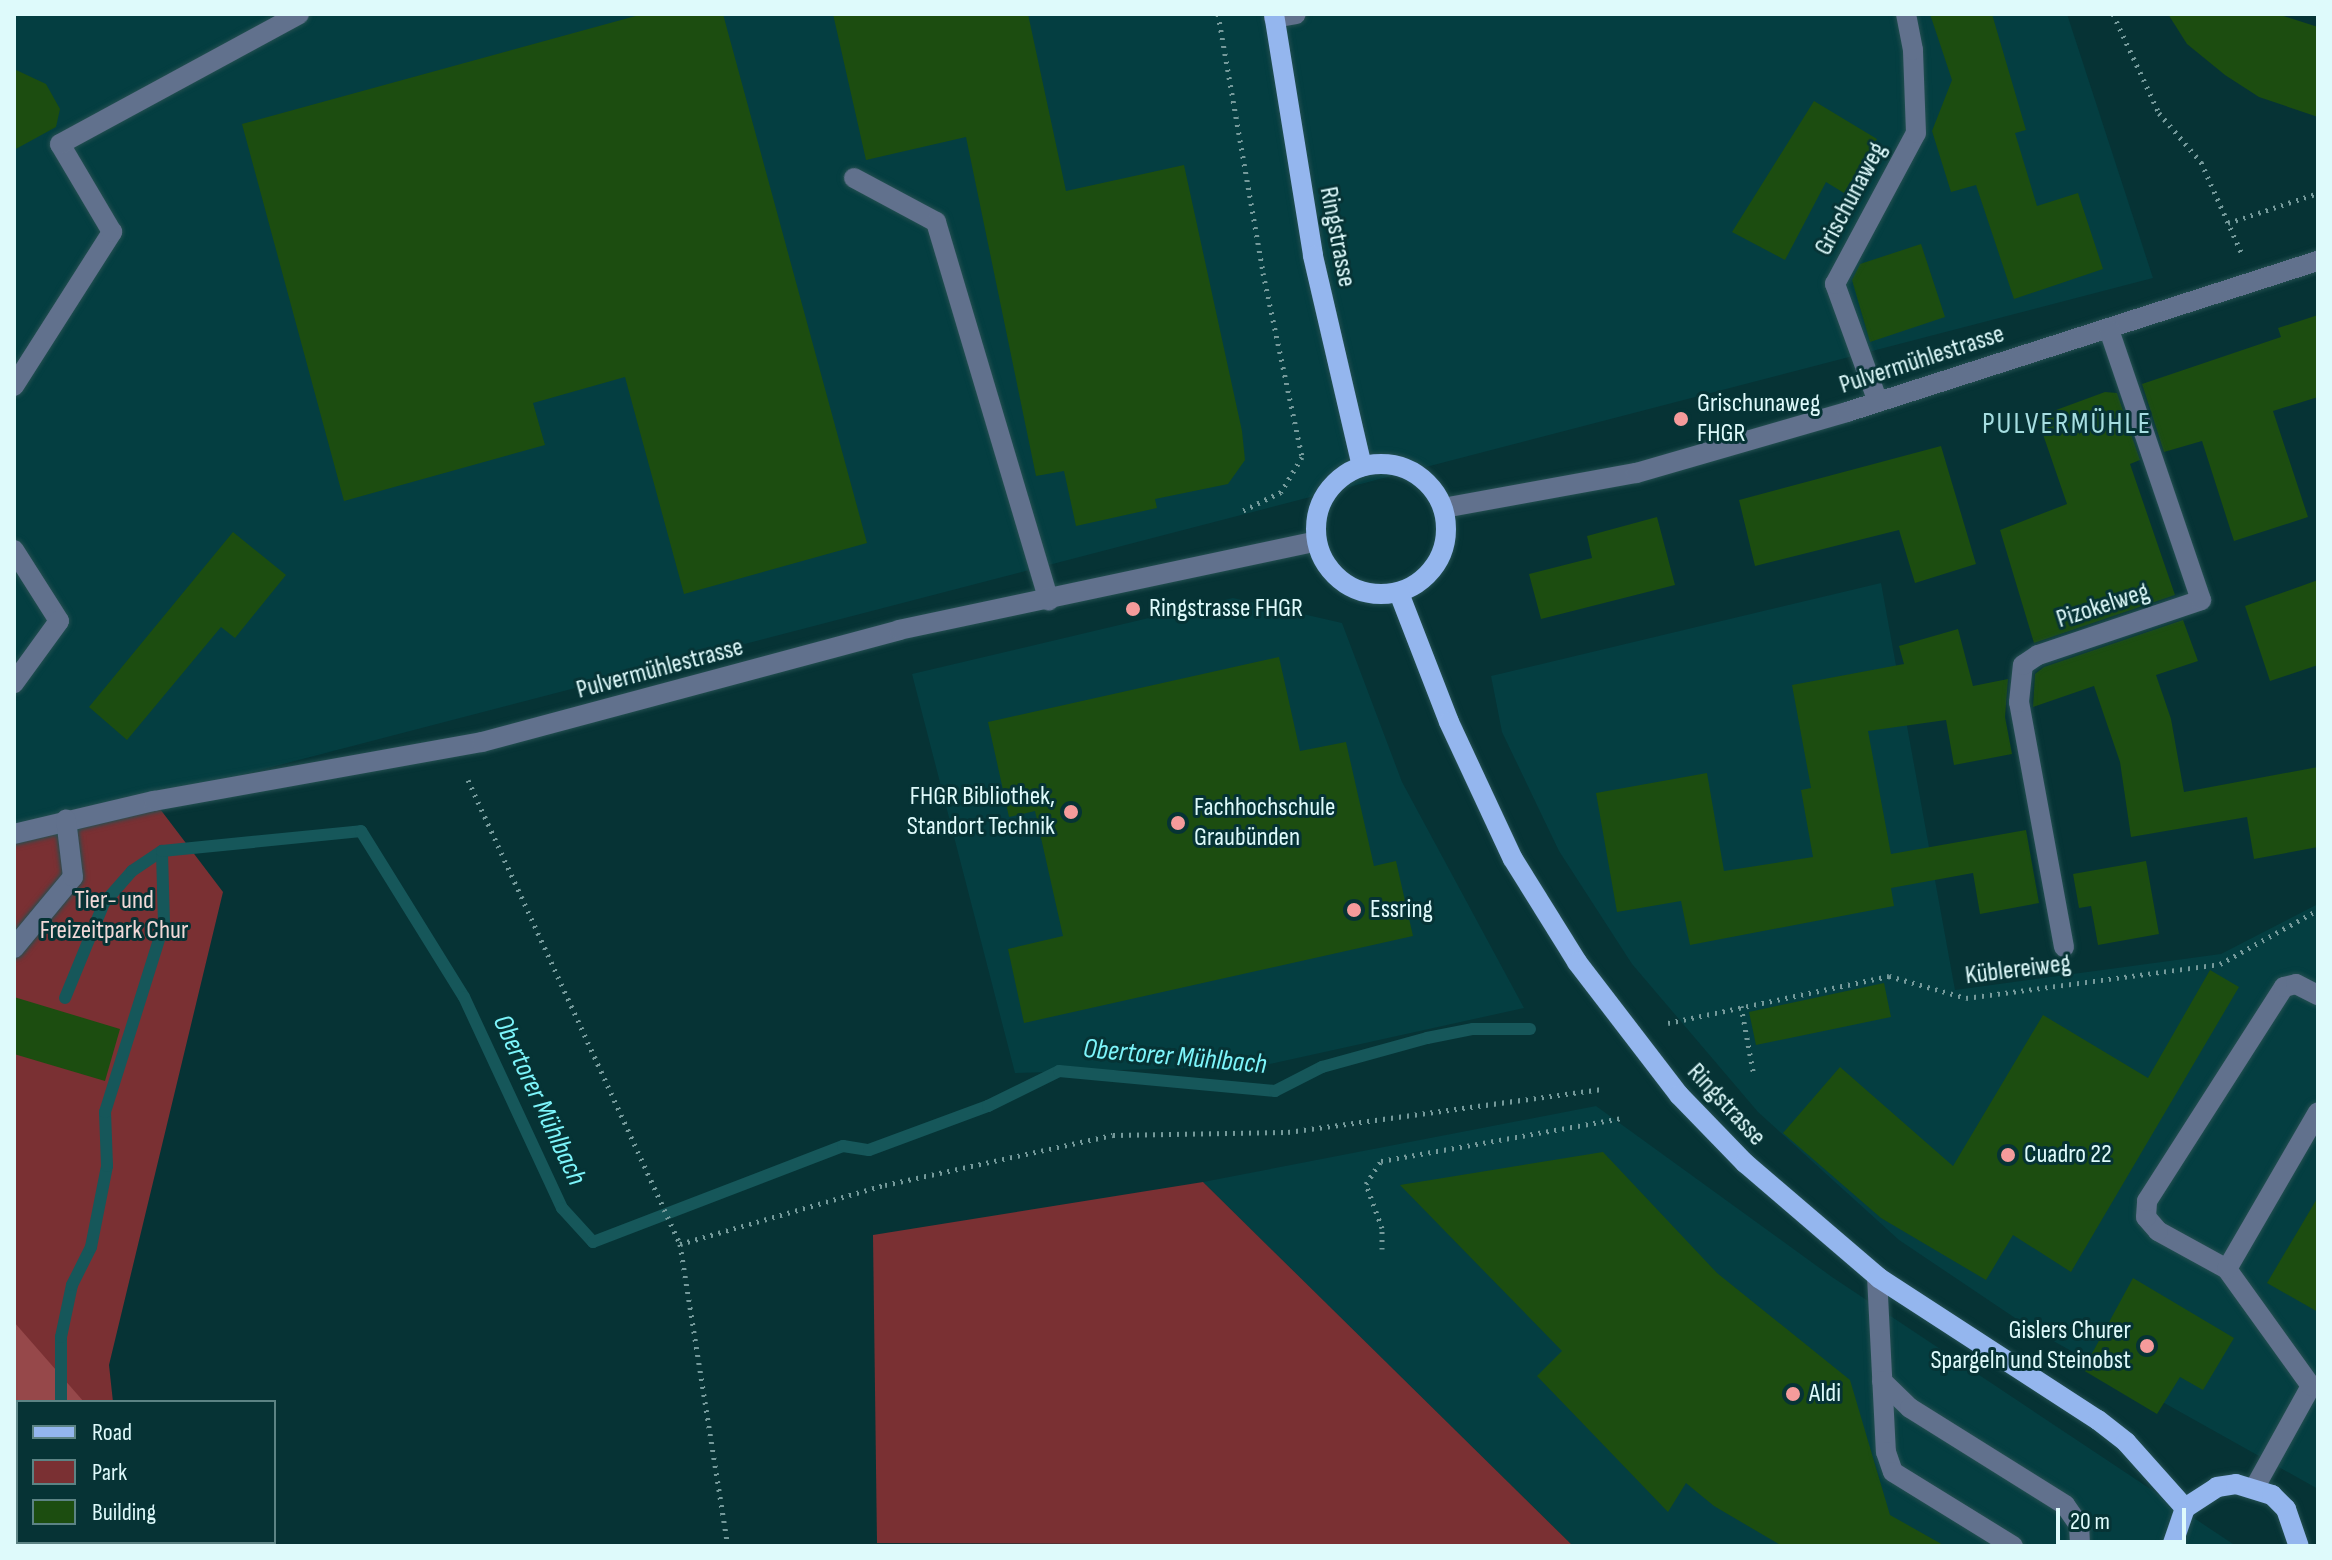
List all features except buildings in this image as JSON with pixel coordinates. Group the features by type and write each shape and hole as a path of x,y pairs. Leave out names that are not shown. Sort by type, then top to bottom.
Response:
{"main road":[{"name":"Ringstrasse","path":"1274,16 1313,256 1362,466"},
{"path":"1362,466 1401,466 1434,490 1443,508 1445,543 1439,559 1429,574 1399,593 1356,591 1337,579 1316,541 1320,504 1345,475 1362,466"},
{"name":"Ringstrasse","path":"1399,593 1484,799 1513,859 1584,973 1651,1062 1715,1133 1877,1276 2098,1420 2126,1442 2185,1508"},
{"path":"2172,1546 2185,1508 2217,1487 2255,1487 2286,1509 2299,1546"}],"street":[{"path":"14,386 112,232 60,144 299,14"},
{"path":"1274,16 1296,14"},
{"name":"Grischunaweg","path":"1878,402 1835,284 1916,133 1913,50 1906,14"},
{"path":"854,178 936,222 1049,601"},
{"name":"Pulvermühlestrasse","path":"1443,508 1636,473 1878,402 2318,261"},
{"name":"Pizokelweg","path":"2064,947 2019,702 2023,665 2038,655 2201,600 2109,329"},
{"name":"Pulvermühlestrasse","path":"14,834 66,819 482,742 899,630 1049,601 1316,541"},
{"path":"14,550 59,621 14,683"},
{"path":"14,948 73,877 66,819"},
{"path":"2255,1487 2310,1393 2308,1376 2227,1269 2158,1231 2146,1217 2147,1201 2284,987 2296,984 2318,995"},
{"path":"2227,1269 2318,1112"},
{"path":"1877,1276 1886,1452 1893,1472 2013,1546"},
{"path":"1882,1381 1910,1408 2057,1498 2079,1525 2080,1546"}],"path":[{"path":"1218,14 1263,273 1302,457 1281,492 1240,512"},
{"path":"2113,14 2159,113 2201,162 2255,283"},
{"path":"2228,223 2318,193"},
{"path":"468,780 679,1242 728,1546"},
{"name":"Küblereiweg","path":"1668,1023 1889,976 1966,998 2220,964 2318,910"},
{"path":"1741,1006 1754,1076"},
{"path":"679,1242 885,1185 1113,1135 1288,1132 1600,1089"},
{"path":"1382,1249 1382,1228 1366,1184 1381,1161 1622,1118"}],"shaded area":[{"path":"14,14 2067,14 2153,278 14,834"},
{"path":"1881,583 1955,990 2221,954 2318,904 2318,1489 2030,1328 1899,1240 1758,1112 1632,964 1559,851 1502,732 1491,676"},
{"name":"Fachhochschule Graubünden","path":"1233,598 1342,623 1402,782 1524,1008 1261,1066 1015,1073 912,674"},
{"path":"1596,1106 1832,1277 2236,1546 1573,1546 1203,1182"},
{"path":"14,1322 82,1400 16,1400 16,1544 117,1546 14,1546"}],"green space":[{"name":"Tier- und Freizeitpark Chur","path":"154,801 223,892 109,1365 113,1400 16,1400 16,1544 129,1546 14,1546 14,834"},
{"path":"1203,1182 1573,1546 877,1543 873,1235"}],"waterway":[{"name":"Obertorer Mühlbach","path":"61,1400 61,1337 72,1285 91,1247 107,1166 105,1112 164,924 162,851 361,831 464,997 562,1208 593,1242 843,1146 869,1150 988,1106 1059,1071 1275,1091 1322,1067 1427,1038 1473,1029 1530,1029"},
{"path":"65,998 104,903 132,871 162,851"}],"place":[{"name":"Grischunaweg FHGR","path":"1681,419"},
{"name":"Ringstrasse FHGR","path":"1133,609"},
{"name":"FHGR Bibliothek, Standort Technik","path":"1071,812"},
{"name":"Fachhochschule Graubünden","path":"1178,823"},
{"name":"Essring","path":"1354,910"},
{"name":"Cuadro 22","path":"2008,1155"},
{"name":"Gislers Churer Spargeln und Steinobst","path":"2147,1346"},
{"name":"Aldi","path":"1793,1394"}],"district":[{"name":"PULVERMÜHLE","path":"2067,424"}]}
